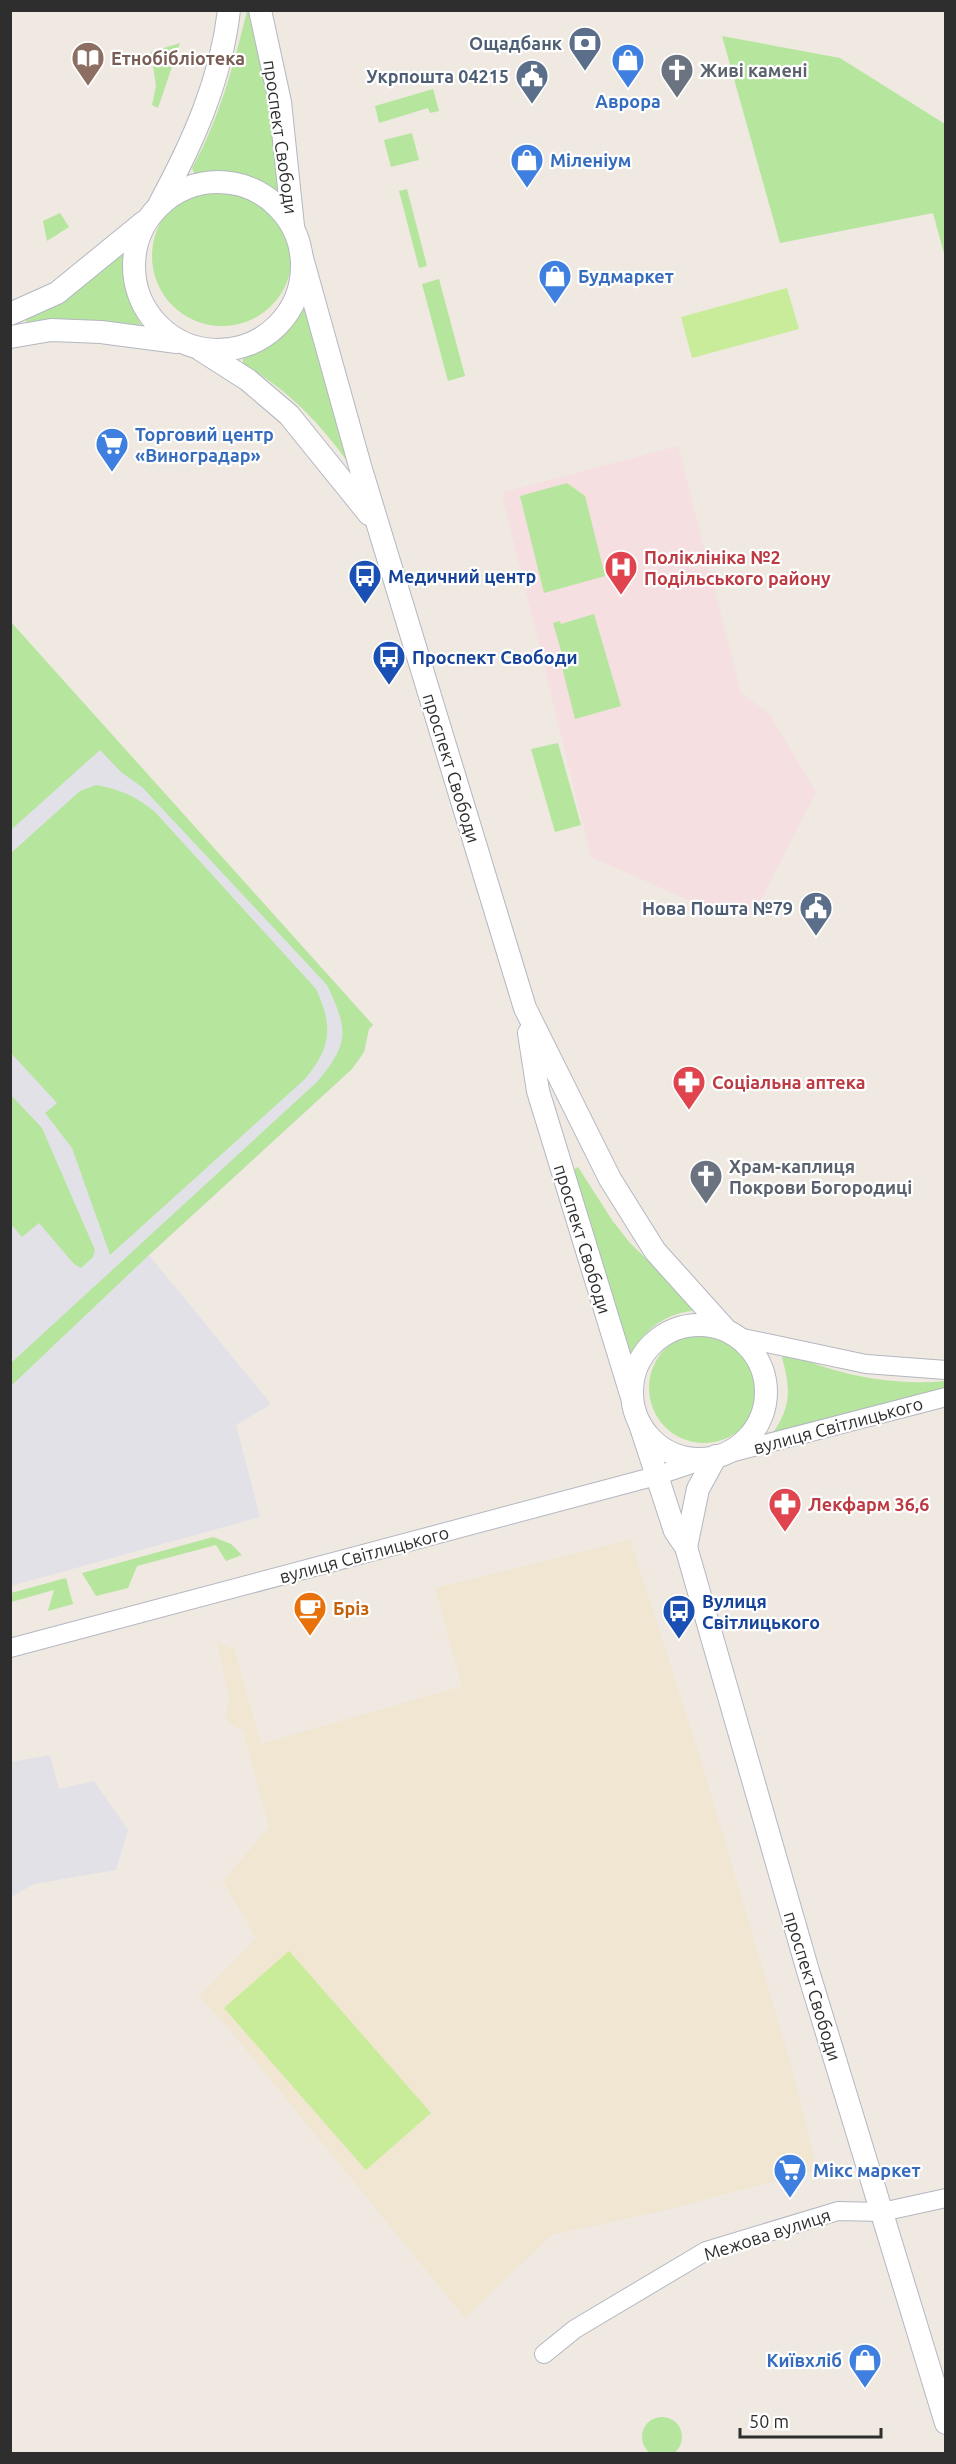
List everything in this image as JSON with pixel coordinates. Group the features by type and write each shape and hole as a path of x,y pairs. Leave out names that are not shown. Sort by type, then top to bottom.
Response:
{"street":[{"path":"192,346 157,325 140,297 134,273 135,249 202,119 219,61 229,10"},
{"name":"проспект Свободи","path":"260,10 280,102 294,228"},
{"path":"10,314 57,292 177,192 200,184 231,183 247,187 274,203 294,228 302,258 302,274 294,304 274,329 261,339 239,348 192,346 101,332 61,331 10,337"},
{"name":"проспект Свободи","path":"302,258 380,527 525,1008 538,1091 632,1398"},
{"name":"проспект Свободи","path":"192,346 248,380 289,415 380,527"},
{"name":"проспект Свободи","path":"525,1008 609,1179 655,1251 732,1334"},
{"path":"706,1325 732,1334 753,1352 763,1370 766,1397 758,1424 723,1455 697,1458 678,1455 656,1443 640,1424 632,1398 632,1384 638,1364 649,1347 659,1337 685,1326 706,1325"},
{"name":"вулиця Світлицького","path":"732,1334 867,1364 945,1370"},
{"name":"вулиця Світлицького","path":"10,1648 945,1397"},
{"name":"проспект Свободи","path":"640,1424 675,1531 686,1547 798,1938 945,2424"},
{"name":"проспект Свободи","path":"686,1547 698,1490 723,1455"},
{"name":"Межова вулиця","path":"544,2354 575,2329 706,2251 838,2211 882,2212 945,2198"}],"shaded area":[{"name":"Поліклініка №2 Подільського району","path":"678,446 741,693 769,713 816,792 753,915 724,916 591,857 503,499 504,492"},
{"path":"10,622 373,1025 369,1029 364,1052 352,1069 149,1255 271,1404 236,1425 260,1517 11,1586"},
{"path":"630,1540 699,1754 791,2065 817,2170 662,2211 551,2235 465,2318 226,2025 199,1997 256,1938 223,1881 269,1827 243,1730 233,1726 225,1715 230,1699 217,1643 234,1649 261,1744 462,1686 435,1588"},
{"path":"50,1755 59,1789 94,1781 128,1830 116,1870 34,1884 11,1897 11,1762"}],"green space":[{"path":"247,11 256,11 283,198 263,183 242,174 207,172 195,175 192,168 218,111"},
{"path":"722,36 840,58 945,124 945,257 933,213 780,243"},
{"path":"180,43 158,108 152,105 156,86 151,52"},
{"path":"433,89 439,111 430,113 428,108 379,123 375,106"},
{"path":"412,133 419,160 391,167 384,140"},
{"path":"222,186 249,191 272,206 287,229 292,256 287,283 272,306 249,321 222,326 195,321 172,306 157,283 152,256 157,229 172,206 195,191"},
{"path":"407,189 427,266 419,268 399,191"},
{"path":"60,213 69,227 47,241 43,221"},
{"path":"129,244 125,268 126,288 143,328 28,326 24,316"},
{"path":"439,279 465,376 448,381 422,284"},
{"path":"787,288 799,329 692,358 681,317"},
{"path":"303,306 307,307 355,472 319,426 291,398 243,364 243,357 278,337"},
{"path":"567,483 585,496 605,576 544,593 520,496"},
{"path":"594,614 621,706 575,719 561,663 564,661 553,623 560,621 561,624"},
{"path":"11,622 373,1025 369,1029 364,1052 352,1069 149,1255 11,1386 11,1363 318,1081 336,1056 342,1035 342,1025 327,985 142,787 121,772 100,750 11,830"},
{"path":"558,743 581,825 555,832 531,749"},
{"path":"96,785 128,795 156,813 316,989 322,1002 327,1025 325,1046 305,1079 110,1255 72,1148 45,1113 57,1103 10,1052 11,853 80,791"},
{"path":"10,1094 42,1128 95,1250 93,1257 81,1268 74,1264 39,1223 22,1237 11,1224"},
{"path":"578,1167 612,1220 630,1243 698,1310 677,1314 658,1323 643,1336 630,1354 570,1172"},
{"path":"704,1333 725,1337 743,1349 755,1367 759,1388 755,1409 743,1427 725,1439 704,1443 683,1439 665,1427 653,1409 649,1388 653,1367 665,1349 683,1337"},
{"path":"786,1351 823,1367 864,1377 905,1382 945,1381 945,1390 773,1433 783,1415 788,1397 782,1358"},
{"path":"213,1537 231,1544 242,1555 226,1561 216,1545 137,1566 128,1588 96,1596 82,1573"},
{"path":"66,1578 73,1604 48,1611 54,1590 11,1602 11,1593"},
{"path":"289,1951 431,2113 366,2170 224,2008"},
{"path":"662,2417 676,2423 682,2437 676,2451 662,2457 648,2451 642,2437 648,2423"}],"place":[{"name":"Ощадбанк","path":"585,72"},
{"name":"Етнобібліотека","path":"88,87"},
{"name":"Аврора","path":"628,89"},
{"name":"Живі камені","path":"677,99"},
{"name":"Укрпошта 04215","path":"532,105"},
{"name":"Міленіум","path":"527,189"},
{"name":"Будмаркет","path":"555,305"},
{"name":"Торговий центр «Виноградар»","path":"112,473"},
{"name":"Поліклініка №2 Подільського району","path":"621,596"},
{"name":"Медичний центр","path":"365,605"},
{"name":"Проспект Свободи","path":"389,686"},
{"name":"Нова Пошта №79","path":"816,937"},
{"name":"Соціальна аптека","path":"689,1111"},
{"name":"Храм-каплиця Покрови Богородиці","path":"706,1205"},
{"name":"Лекфарм 36,6","path":"785,1533"},
{"name":"Бріз","path":"310,1637"},
{"name":"Вулиця Світлицького","path":"679,1640"},
{"name":"Мікс маркет","path":"790,2199"},
{"name":"Київхліб","path":"865,2389"}]}
